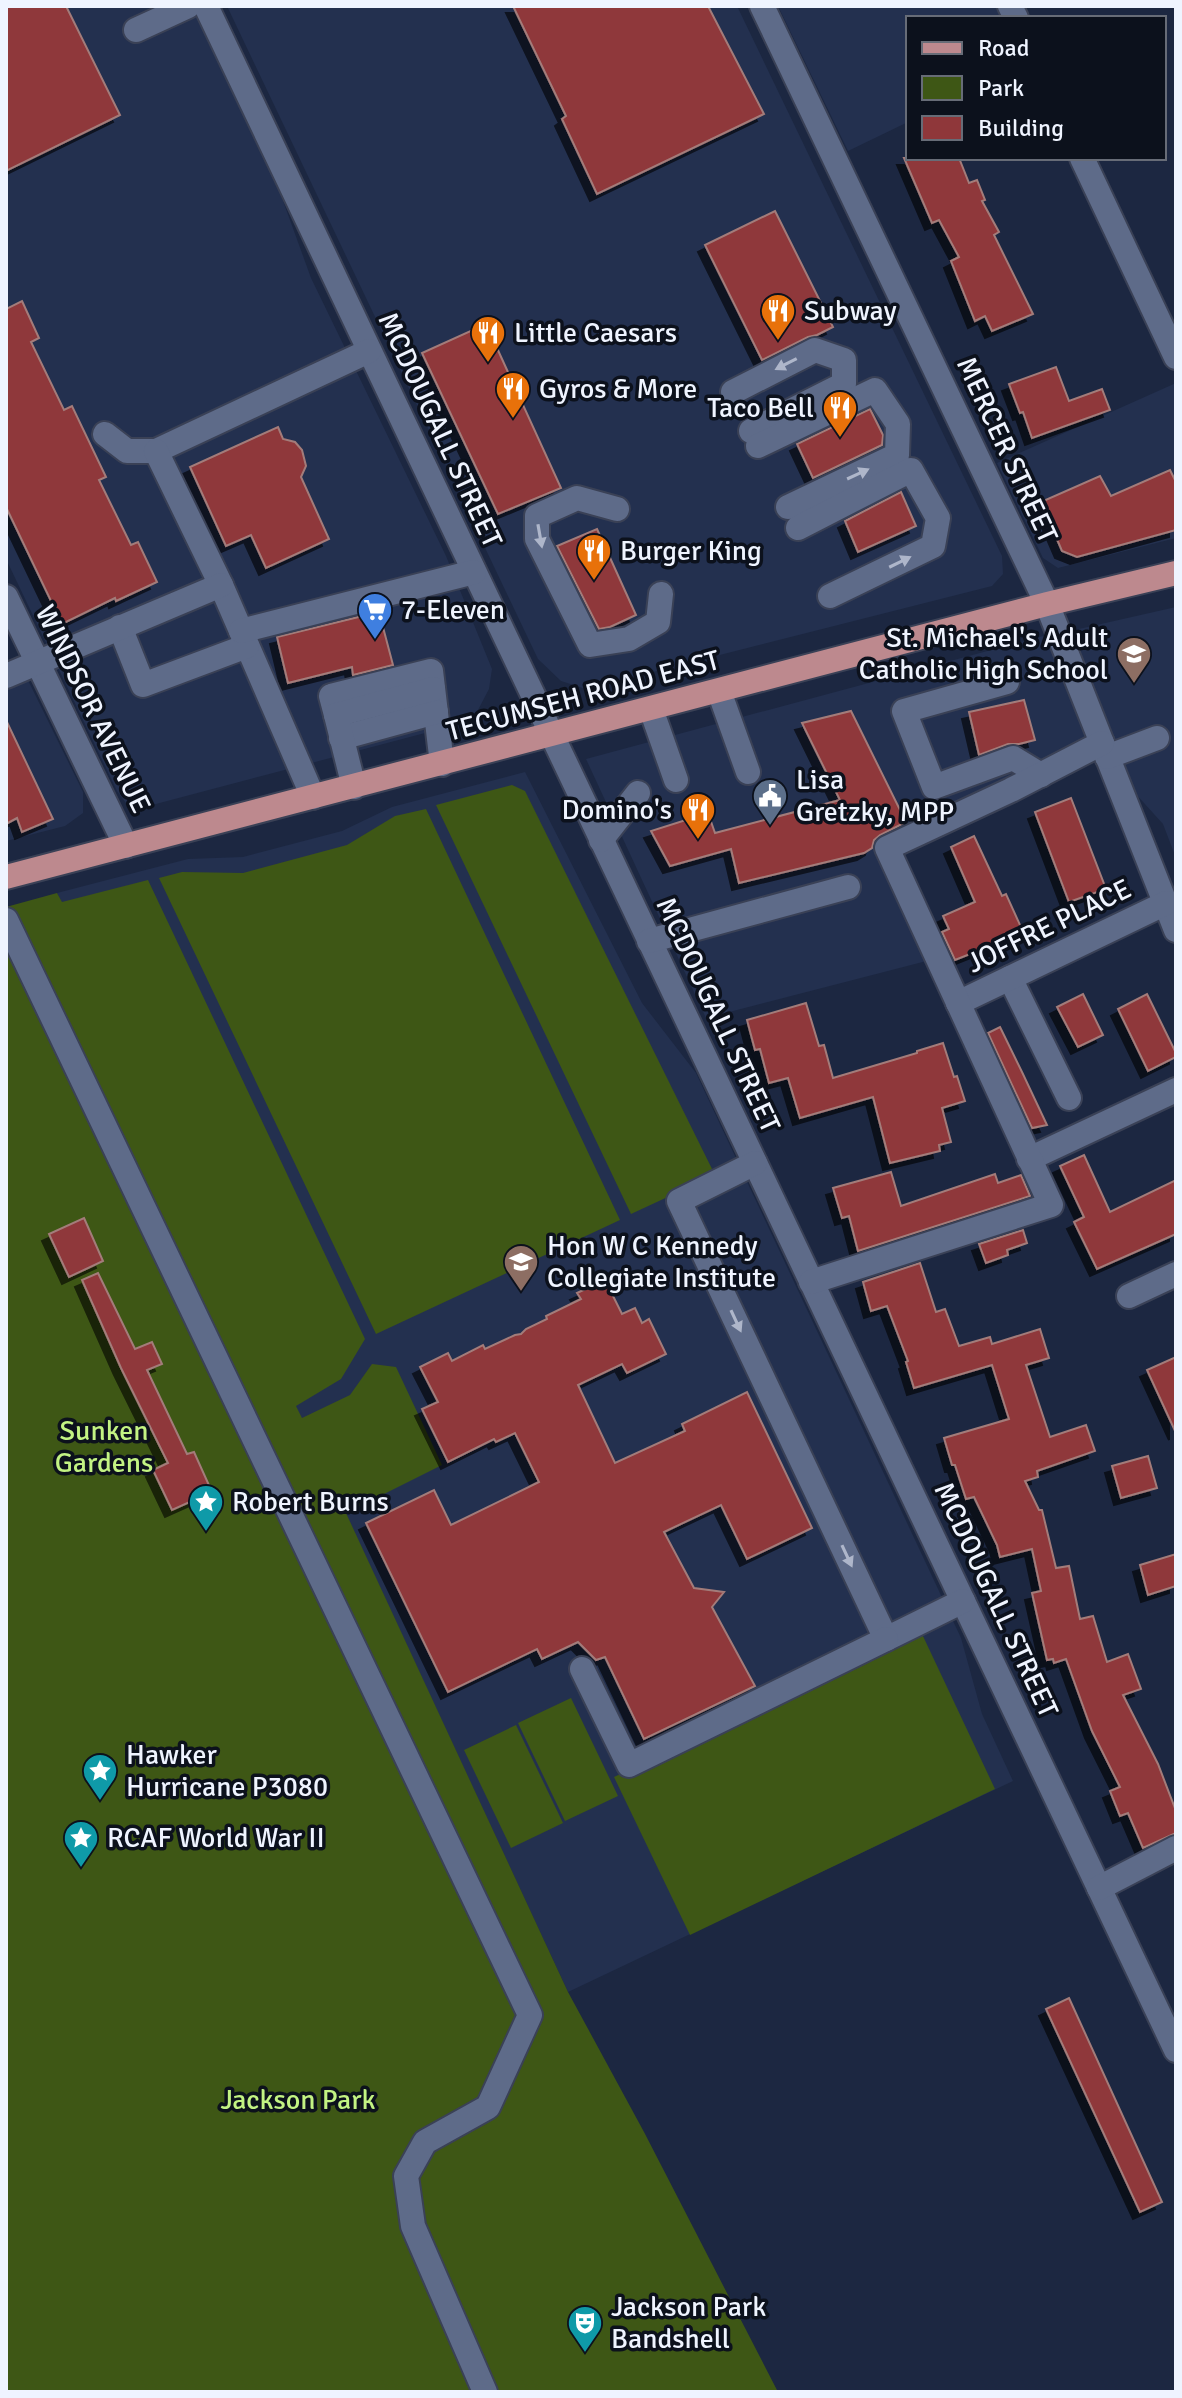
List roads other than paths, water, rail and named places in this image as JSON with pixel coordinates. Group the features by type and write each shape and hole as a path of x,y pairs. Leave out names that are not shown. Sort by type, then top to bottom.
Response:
{"main road":[{"name":"TECUMSEH ROAD EAST","path":"6,877 1047,604 1176,573"}],"street":[{"path":"136,30 188,6"},
{"name":"MCDOUGALL STREET","path":"206,6 1174,2041"},
{"name":"MERCER STREET","path":"762,6 1047,604 1176,930"},
{"path":"1083,160 1176,357"},
{"path":"733,392 815,350 844,360 844,384 754,438 875,390 898,424 897,455 793,518 911,470 938,518 933,546 830,596"},
{"path":"105,434 127,451 156,451 369,351"},
{"path":"156,451 221,585 313,797"},
{"path":"617,509 577,498 537,516 537,539 590,645 629,639 658,622 661,594"},
{"path":"120,627 143,685 244,638 474,572"},
{"path":"6,676 221,585"},
{"name":"WINDSOR AVENUE","path":"6,597 36,661 49,714 126,846"},
{"path":"354,787 331,696 431,671 442,764"},
{"path":"1007,682 904,711 934,787 1013,758 1041,775"},
{"path":"719,691 748,772"},
{"path":"338,726 435,701"},
{"path":"651,709 676,780"},
{"path":"811,1282 1051,1205 887,848 1041,775 1105,750 1157,738"},
{"path":"601,840 638,793"},
{"path":"649,941 848,887"},
{"name":"JOFFRE PLACE","path":"958,1003 1166,903"},
{"path":"6,920 530,2015 488,2107 425,2142 406,2176 413,2226 485,2392"},
{"path":"1010,978 1069,1098"},
{"path":"1029,1159 1176,1090"},
{"path":"755,1163 679,1201 886,1639"},
{"path":"1129,1296 1176,1274"},
{"path":"582,1669 629,1765 963,1601"},
{"path":"1099,1888 1176,1848"}],"place":[{"name":"Subway","path":"778,342"},
{"name":"Little Caesars","path":"488,364"},
{"name":"Gyros & More","path":"513,420"},
{"name":"Taco Bell","path":"840,439"},
{"name":"Burger King","path":"594,582"},
{"name":"7-Eleven","path":"375,641"},
{"name":"St. Michael's Adult Catholic High School","path":"1134,685"},
{"name":"Lisa Gretzky, MPP","path":"770,827"},
{"name":"Domino's","path":"698,841"},
{"name":"Hon W C Kennedy Collegiate Institute","path":"521,1293"},
{"name":"Robert Burns","path":"206,1533"},
{"name":"Hawker Hurricane P3080","path":"100,1802"},
{"name":"RCAF World War II","path":"81,1869"},
{"name":"Jackson Park Bandshell","path":"585,2354"}],"park label":[{"name":"Sunken Gardens","path":"104,1447"},
{"name":"Jackson Park","path":"298,2100"}]}
